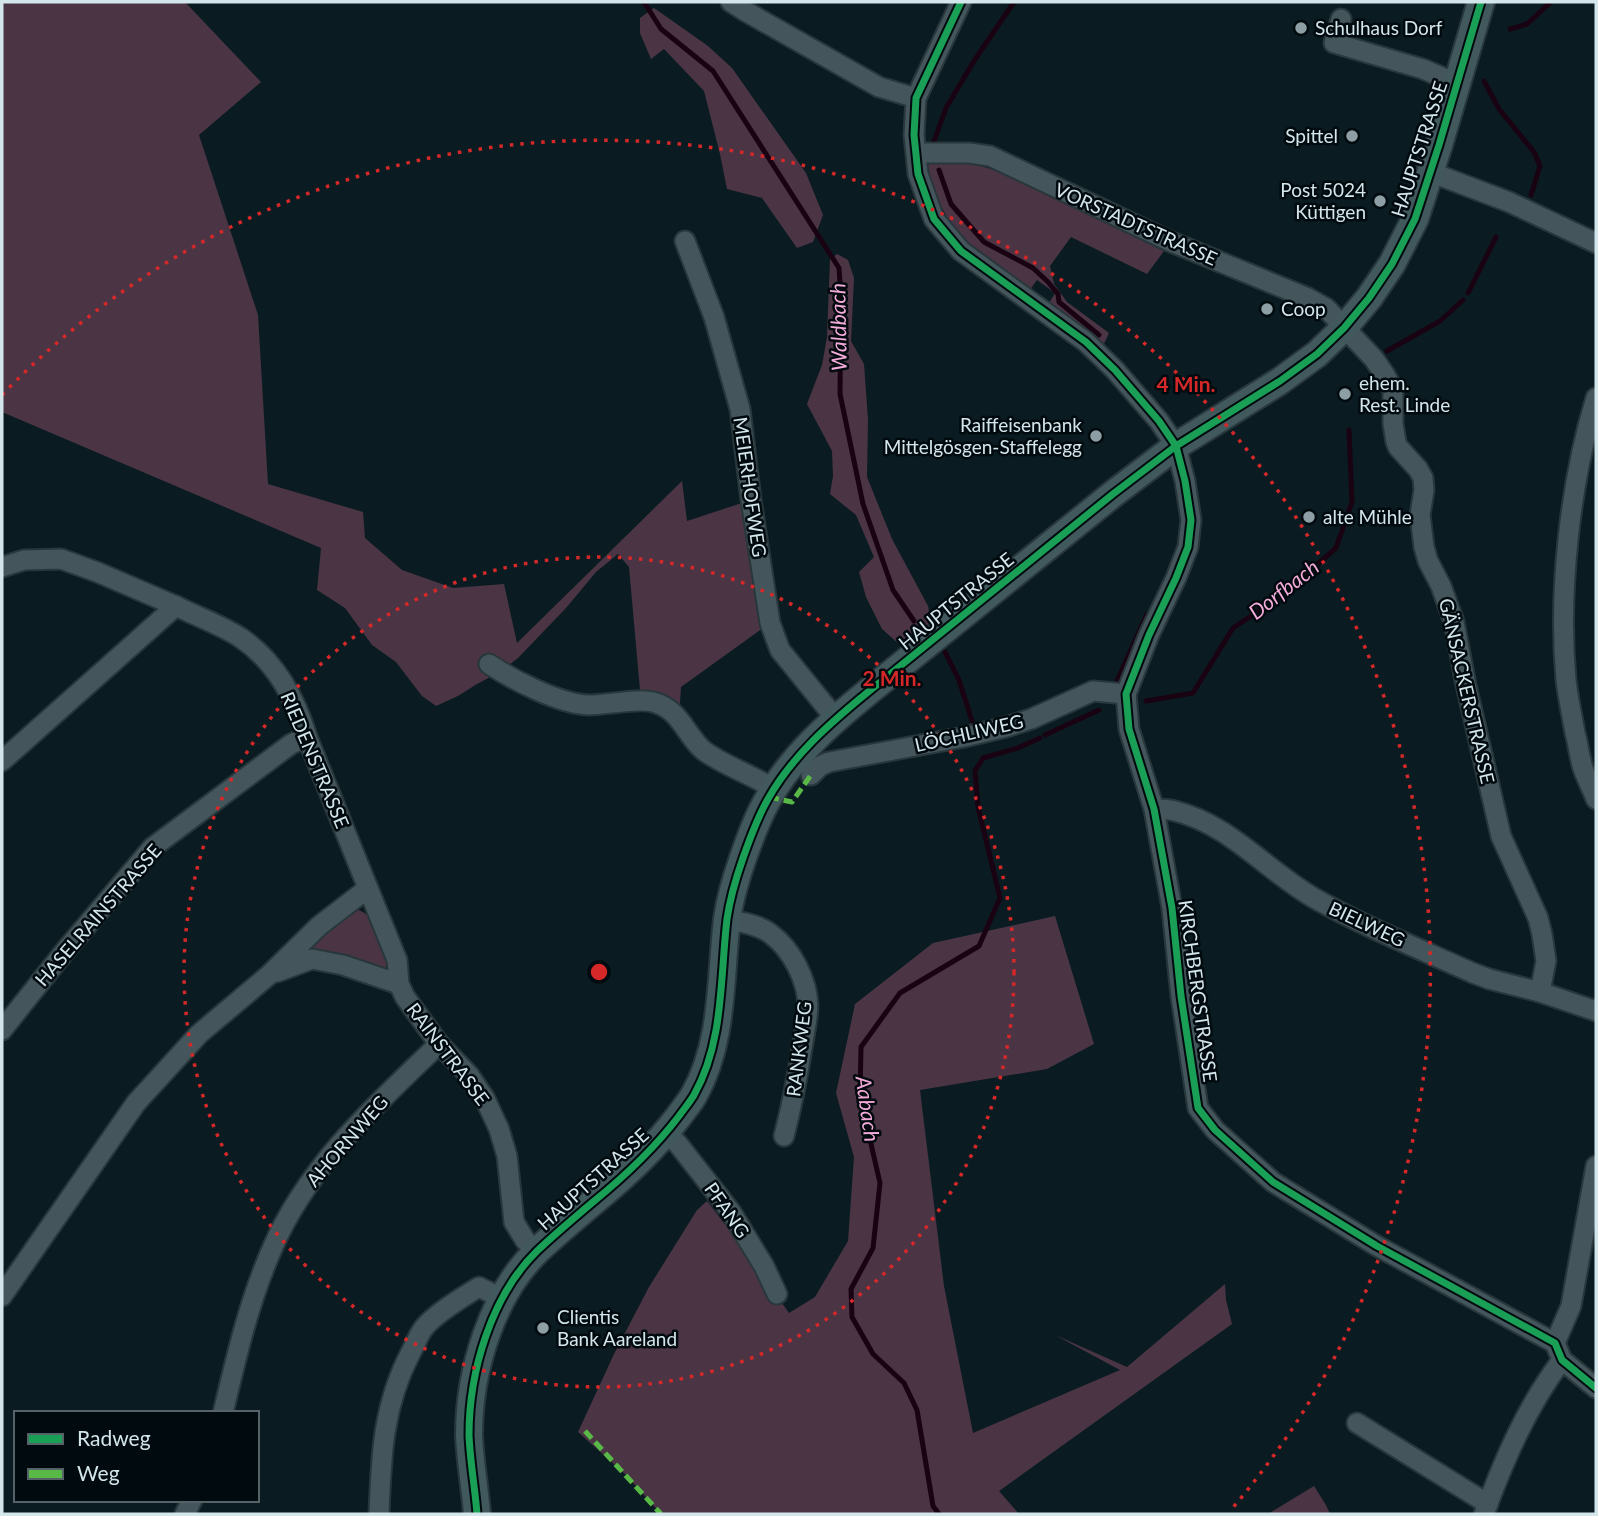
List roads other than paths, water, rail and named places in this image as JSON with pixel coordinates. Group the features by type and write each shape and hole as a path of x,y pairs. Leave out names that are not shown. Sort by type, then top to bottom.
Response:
{"street":[{"path":"731,2 879,87 916,98"},
{"path":"961,2 916,98 914,135 918,174 934,219 961,251 1086,342 1127,382 1176,446"},
{"name":"HAUPTSTRASSE","path":"477,1514 469,1436 477,1366 486,1337 511,1284 537,1252 620,1180 666,1133 694,1096 705,1071 719,1020 727,920 738,874 750,838 774,789 798,757 836,719 1103,503 1176,446 1317,354 1344,328 1392,264 1415,219 1481,2"},
{"path":"1342,19 1334,43 1423,69 1458,84"},
{"name":"VORSTADTSTRASSE","path":"917,153 969,153 990,156 1169,241 1308,298 1326,308 1344,328"},
{"path":"1430,172 1509,202 1596,243"},
{"name":"MEIERHOFWEG","path":"685,240 714,317 740,408 770,623 780,650 836,719"},
{"name":"GÄNSACKERSTRASSE","path":"1344,328 1374,359 1393,390 1396,442 1423,478 1420,515 1424,547 1454,622 1501,836 1538,918 1542,934 1546,961 1540,992"},
{"path":"1596,398 1586,431 1573,505 1565,571 1564,634 1570,707 1582,766 1596,799"},
{"name":"KIRCHBERGSTRASSE","path":"1176,446 1191,520 1188,547 1126,694 1129,729 1154,809 1172,908 1181,996 1199,1108 1215,1130 1273,1182 1377,1246 1559,1351 1596,1388"},
{"name":"RIEDENSTRASSE","path":"2,567 24,560 61,559 176,606 240,638 271,664 301,718 397,960 399,984"},
{"path":"2,761 176,606"},
{"path":"489,664 509,678 564,700 586,705 650,701 662,705 679,718 703,749 774,789"},
{"name":"LÖCHLIWEG","path":"811,775 829,762 964,737 1018,723 1093,691 1126,694"},
{"name":"HASELRAINSTRASSE","path":"2,1030 153,846 291,744 307,737"},
{"name":"BIELWEG","path":"1154,809 1173,810 1221,831 1312,897 1473,974 1596,1011"},
{"name":"RAINSTRASSE","path":"2,1296 136,1102 199,1034 269,975 319,926 367,889"},
{"name":"RANKWEG","path":"727,920 743,922 771,933 800,971 806,990 808,1005 801,1056 784,1136"},
{"name":"RAINSTRASSE","path":"269,975 312,959 343,965 399,984 414,1011 439,1044 469,1075 488,1104 507,1156 514,1222 525,1240 537,1252"},
{"name":"AHORNWEG","path":"224,1411 255,1293 272,1247 302,1194 324,1161 439,1044"},
{"name":"PFANG","path":"666,1133 678,1144 731,1212 764,1266 777,1294"},
{"path":"1357,1423 1486,1509 1510,1448 1549,1377 1559,1351 1571,1306 1596,1166"},
{"path":"379,1514 384,1433 392,1397 404,1366 424,1328 454,1303 479,1287 503,1299"}],"waterway":[{"name":"Waldbach","path":"644,2 661,29 713,71 839,268 840,394 863,504 893,590 914,621"},
{"path":"933,144 946,108 1014,2"},
{"name":"Dorfbach","path":"1510,29 1527,24 1551,2"},
{"name":"Dorfbach","path":"1484,81 1499,109 1534,152 1540,166 1531,195"},
{"path":"939,170 951,204 984,242 1033,268 1058,294 1059,302 1099,335"},
{"name":"Dorfbach","path":"1468,293 1496,237"},
{"name":"Dorfbach","path":"1387,351 1440,321 1463,300"},
{"name":"Dorfbach","path":"1146,701 1193,693 1233,628 1280,597 1336,548 1352,502 1349,430"},
{"path":"1117,681 1147,614"},
{"name":"Waldbach","path":"945,652 959,680 972,721"},
{"name":"Aabach","path":"1045,735 1099,710"},
{"name":"Aabach","path":"939,1514 933,1506 917,1410 904,1383 873,1354 852,1317 851,1289 873,1248 880,1183 860,1096 861,1047 900,993 979,946 1000,898 978,807 975,771 983,758 1018,748 1040,738"}],"place":[{"name":"Schulhaus Dorf","path":"1301,28"},
{"name":"Spittel","path":"1352,136"},
{"name":"Post 5024 Küttigen","path":"1380,201"},
{"name":"Coop","path":"1267,309"},
{"name":"ehem. Rest. Linde","path":"1345,394"},
{"name":"Raiffeisenbank Mittelgösgen-Staffelegg","path":"1096,436"},
{"name":"alte Mühle","path":"1309,517"},
{"name":"Clientis Bank Aareland","path":"543,1328"}]}
